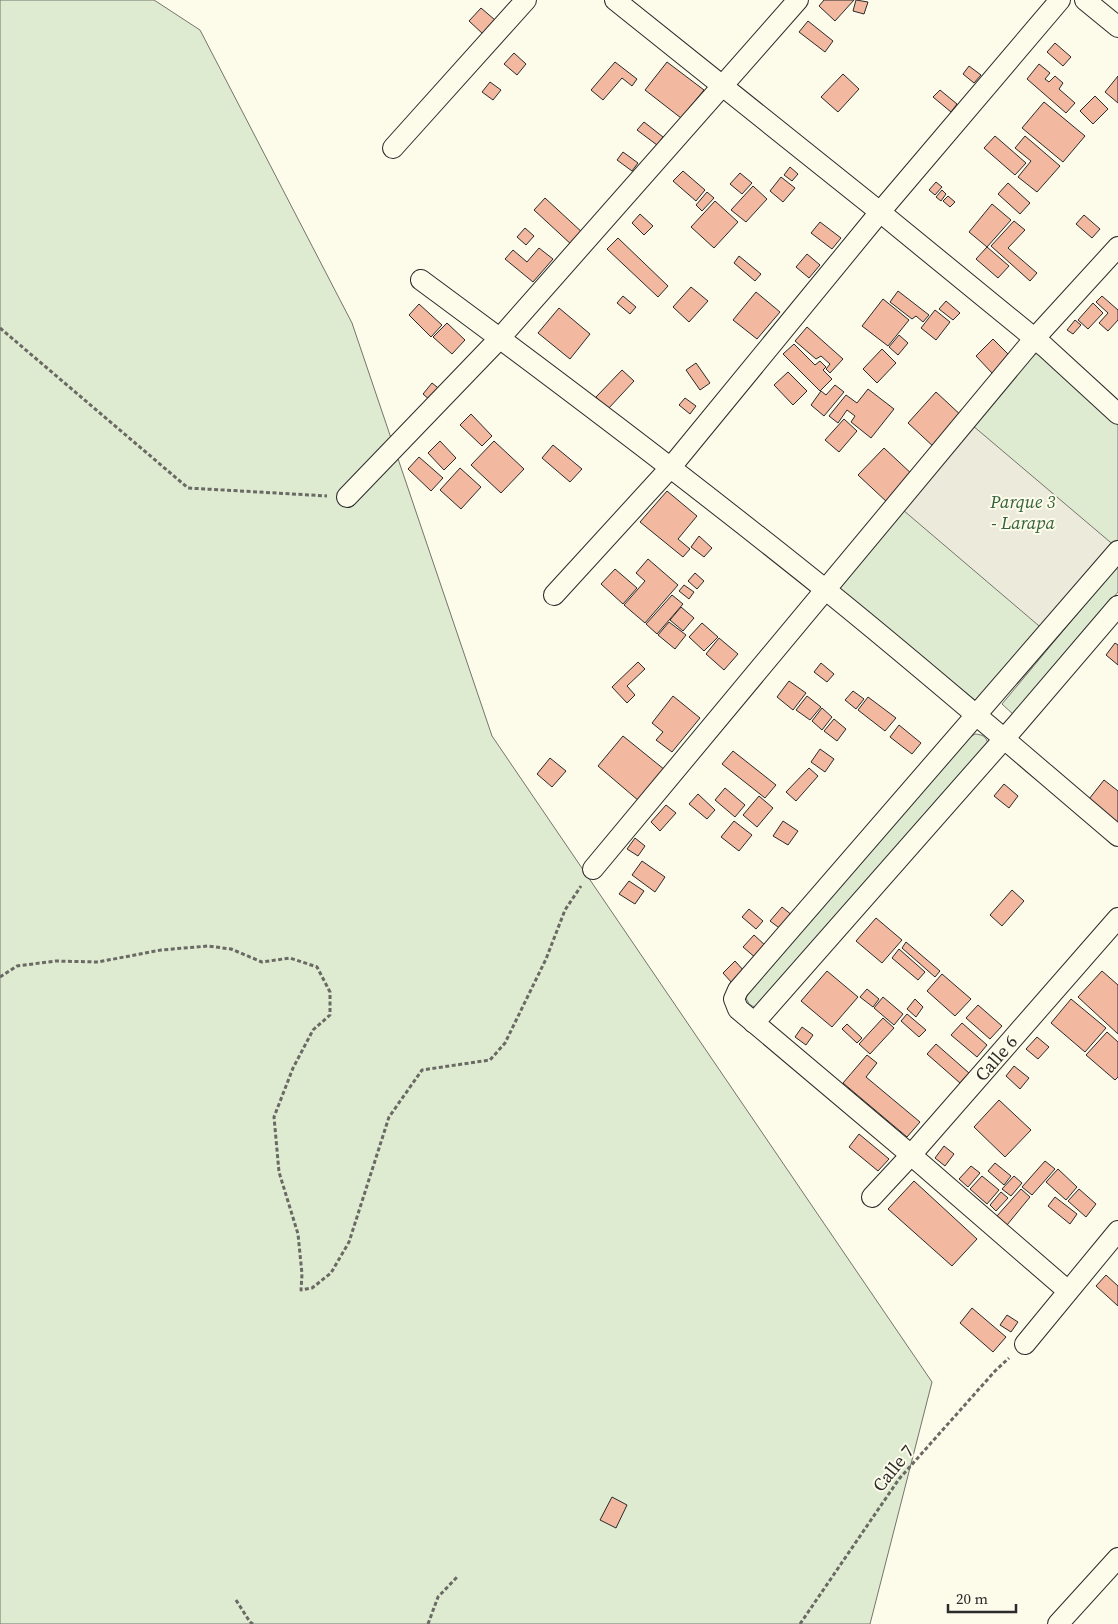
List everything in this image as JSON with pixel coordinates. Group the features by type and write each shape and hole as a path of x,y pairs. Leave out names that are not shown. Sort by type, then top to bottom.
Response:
{"street":[{"path":"393,148 526,0"},
{"path":"615,0 1045,347 1118,414"},
{"path":"347,497 500,338 798,0"},
{"path":"554,595 671,467 880,212 1060,0"},
{"path":"1085,0 1118,27"},
{"path":"593,869 1034,339 1118,247"},
{"path":"421,280 671,467 976,714 1118,836"},
{"path":"1068,1292 912,1155 738,1009 734,1000 738,990 1118,551"},
{"path":"754,1022 1004,739 1118,606"},
{"name":"Calle 6","path":"872,1197 912,1155 1118,918"},
{"path":"1024,1344 1118,1231"},
{"path":"1058,1624 1118,1558"}],"path":[{"path":"0,328 188,488 347,497"},
{"path":"0,977 17,966 56,961 98,962 161,950 208,946 231,949 262,962 290,958 317,967 330,992 330,1016 313,1030 294,1068 274,1118 279,1172 298,1234 302,1274 301,1290 312,1288 331,1273 349,1242 389,1117 422,1070 490,1060 505,1043 546,959 565,910 593,869"},
{"name":"Calle 7","path":"800,1624 899,1479 995,1371 1024,1344"},
{"path":"428,1624 438,1598 458,1576"},
{"path":"236,1600 253,1624"}],"green space":[{"path":"0,0 154,0 200,30 352,323 492,736 932,1382 870,1624 0,1624"},
{"name":"Parque 3 - Larapa","path":"1045,347 1041,357 1118,424 1118,544 981,705 837,587 1029,359"},
{"path":"1118,565 1118,592 1015,716 1002,704"},
{"path":"975,734 984,736 988,744 761,1006 754,1007 749,1004 746,998 750,990 969,738"}],"shaded area":[{"path":"972,425 1116,547 1045,631 903,510"}],"building":[{"path":"824,0 854,0 835,21 819,6"},
{"path":"856,0 868,2 864,14 853,11"},
{"path":"481,8 495,20 483,34 469,21"},
{"path":"808,21 833,41 825,52 799,32"},
{"path":"1055,43 1071,57 1063,66 1047,52"},
{"path":"514,53 526,64 517,75 504,64"},
{"path":"615,62 637,79 632,86 622,78 603,100 591,90"},
{"path":"667,62 704,90 681,118 645,90"},
{"path":"1039,64 1050,73 1045,79 1049,82 1055,76 1063,83 1059,89 1075,103 1066,113 1027,79"},
{"path":"969,66 981,75 974,83 963,74"},
{"path":"843,74 859,89 838,112 821,97"},
{"path":"1118,76 1118,103 1105,92"},
{"path":"490,82 501,90 493,100 482,92"},
{"path":"940,90 957,104 951,112 933,97"},
{"path":"1095,96 1108,109 1093,124 1080,111"},
{"path":"1044,102 1085,136 1063,162 1022,128"},
{"path":"644,122 663,137 657,145 637,130"},
{"path":"995,136 1026,163 1015,175 984,148"},
{"path":"1025,136 1060,166 1037,192 1018,177 1031,161 1015,148"},
{"path":"623,152 638,163 632,171 617,160"},
{"path":"790,167 798,174 792,181 784,175"},
{"path":"683,171 705,190 696,201 673,181"},
{"path":"740,173 752,183 742,194 730,184"},
{"path":"781,177 795,188 783,202 770,191"},
{"path":"936,182 942,187 935,195 929,190"},
{"path":"1008,183 1030,203 1020,214 998,194"},
{"path":"753,186 767,199 746,222 731,210"},
{"path":"942,190 946,194 941,201 936,197"},
{"path":"707,192 714,198 702,211 696,205"},
{"path":"948,196 955,202 950,207 943,201"},
{"path":"545,198 584,234 573,246 534,210"},
{"path":"715,201 738,222 714,248 691,227"},
{"path":"992,204 1011,220 987,247 969,232"},
{"path":"640,214 653,226 644,235 632,223"},
{"path":"1084,215 1100,229 1092,238 1076,224"},
{"path":"1014,221 1025,230 1008,248 1037,273 1030,281 991,246"},
{"path":"820,222 841,238 832,249 811,233"},
{"path":"525,228 534,236 526,245 517,237"},
{"path":"618,238 668,286 658,297 607,249"},
{"path":"987,247 1009,266 998,278 976,259"},
{"path":"539,248 553,259 533,282 505,259 513,250 527,262"},
{"path":"807,254 820,265 809,278 796,267"},
{"path":"739,256 761,274 755,281 734,263"},
{"path":"691,287 708,301 689,322 673,307"},
{"path":"898,291 929,315 923,322 916,316 912,319 890,302"},
{"path":"756,292 780,312 757,339 733,320"},
{"path":"623,296 636,307 630,314 617,303"},
{"path":"1102,296 1118,310 1118,320 1108,331 1099,323 1108,313 1096,302"},
{"path":"883,299 909,320 888,346 862,326"},
{"path":"946,301 960,313 953,320 939,309"},
{"path":"1093,303 1103,313 1088,329 1078,320"},
{"path":"419,304 442,325 431,337 409,315"},
{"path":"559,308 590,334 570,359 538,333"},
{"path":"935,310 950,322 936,340 921,328"},
{"path":"1075,320 1081,325 1073,334 1067,330"},
{"path":"447,323 465,340 452,354 433,337"},
{"path":"807,327 843,359 830,373 826,369 830,364 821,356 816,359 795,341"},
{"path":"899,335 908,343 898,355 889,347"},
{"path":"993,339 1010,356 992,373 976,356"},
{"path":"794,344 815,365 820,361 826,367 823,370 832,379 820,391 783,354"},
{"path":"882,349 896,363 877,383 863,369"},
{"path":"696,363 710,383 700,390 686,370"},
{"path":"622,370 634,381 608,409 596,397"},
{"path":"788,372 807,391 793,405 774,385"},
{"path":"432,383 442,391 432,402 423,394"},
{"path":"835,385 844,392 824,416 811,405 821,391 826,395"},
{"path":"868,389 894,409 871,438 851,422 855,416 847,410 838,423 829,416 846,395 857,403"},
{"path":"936,392 964,418 935,448 908,423"},
{"path":"685,398 696,406 690,414 679,405"},
{"path":"471,414 492,436 482,446 460,425"},
{"path":"844,419 857,431 839,452 825,440"},
{"path":"440,441 456,458 444,470 428,453"},
{"path":"494,441 524,469 501,493 471,465"},
{"path":"553,445 582,469 570,482 542,458"},
{"path":"884,448 914,476 888,503 858,475"},
{"path":"419,457 443,478 431,491 408,469"},
{"path":"460,468 481,487 461,509 440,490"},
{"path":"667,491 697,516 678,539 690,549 683,557 640,522"},
{"path":"699,536 712,548 704,557 691,547"},
{"path":"648,559 678,585 645,623 624,605 645,581 636,573"},
{"path":"615,569 637,588 623,604 601,584"},
{"path":"695,573 704,581 697,589 688,581"},
{"path":"684,585 694,592 689,599 679,591"},
{"path":"672,595 683,604 657,634 646,624"},
{"path":"681,607 694,618 683,631 670,620"},
{"path":"669,622 686,635 675,649 658,635"},
{"path":"702,623 718,637 704,651 689,637"},
{"path":"719,638 738,654 724,670 706,654"},
{"path":"1115,643 1118,645 1118,665 1106,655"},
{"path":"638,662 645,669 627,686 635,695 627,703 612,687"},
{"path":"821,663 834,674 827,682 814,672"},
{"path":"789,681 806,693 793,710 777,697"},
{"path":"853,691 864,699 856,709 845,700"},
{"path":"673,696 700,718 672,752 656,740 663,732 652,723"},
{"path":"807,696 821,707 810,720 796,710"},
{"path":"868,697 896,718 885,731 858,710"},
{"path":"822,708 832,717 822,730 812,721"},
{"path":"834,719 846,729 837,741 824,731"},
{"path":"899,725 921,743 912,754 890,737"},
{"path":"623,736 665,770 639,801 598,766"},
{"path":"820,749 834,759 825,772 811,762"},
{"path":"733,751 776,785 765,798 722,764"},
{"path":"550,758 566,771 552,787 537,774"},
{"path":"809,768 818,776 796,801 786,792"},
{"path":"1104,780 1118,791 1118,838 1078,813"},
{"path":"1004,784 1018,796 1009,808 994,796"},
{"path":"725,788 745,805 735,817 715,800"},
{"path":"698,794 715,810 707,819 689,804"},
{"path":"759,796 773,808 757,827 743,815"},
{"path":"666,805 676,813 660,831 651,822"},
{"path":"734,821 752,835 739,851 721,837"},
{"path":"783,821 798,831 788,845 773,836"},
{"path":"635,838 645,846 638,856 627,849"},
{"path":"642,861 665,877 655,892 632,875"},
{"path":"629,881 644,891 635,904 619,894"},
{"path":"1012,890 1024,901 1002,926 990,915"},
{"path":"782,907 793,916 782,930 770,921"},
{"path":"749,909 763,921 756,929 742,917"},
{"path":"876,918 902,940 882,963 856,941"},
{"path":"754,935 767,947 757,959 743,947"},
{"path":"906,942 940,971 935,977 902,948"},
{"path":"899,949 925,972 918,980 892,958"},
{"path":"735,961 745,972 732,983 723,973"},
{"path":"827,971 858,997 832,1027 801,1001"},
{"path":"1102,971 1118,985 1118,1034 1078,997"},
{"path":"942,974 971,999 955,1016 927,991"},
{"path":"867,989 879,999 873,1007 860,997"},
{"path":"883,997 903,1014 894,1025 874,1008"},
{"path":"915,999 923,1007 916,1017 907,1009"},
{"path":"1071,999 1106,1028 1085,1052 1051,1023"},
{"path":"978,1005 1002,1026 990,1039 966,1018"},
{"path":"907,1014 926,1030 919,1037 901,1021"},
{"path":"883,1018 894,1028 870,1054 859,1044"},
{"path":"962,1023 987,1045 977,1057 951,1035"},
{"path":"847,1024 862,1038 857,1043 842,1029"},
{"path":"802,1027 813,1035 806,1045 795,1037"},
{"path":"1107,1032 1118,1042 1118,1077 1115,1080 1086,1055"},
{"path":"1037,1037 1049,1047 1038,1059 1026,1049"},
{"path":"936,1044 969,1073 960,1083 927,1054"},
{"path":"867,1055 877,1063 866,1077 920,1122 907,1137 843,1083"},
{"path":"1014,1066 1029,1078 1020,1089 1006,1076"},
{"path":"999,1100 1031,1130 1005,1157 974,1127"},
{"path":"859,1134 889,1159 878,1171 849,1147"},
{"path":"944,1146 954,1154 945,1166 935,1158"},
{"path":"1045,1161 1055,1169 1032,1195 1022,1187"},
{"path":"995,1163 1011,1176 1004,1185 988,1171"},
{"path":"971,1166 980,1173 968,1187 959,1179"},
{"path":"1058,1169 1077,1187 1066,1200 1046,1182"},
{"path":"982,1176 999,1190 987,1204 970,1189"},
{"path":"1014,1176 1022,1183 1011,1196 1002,1189"},
{"path":"914,1181 977,1239 952,1266 888,1209"},
{"path":"1021,1189 1030,1197 1007,1225 997,1216"},
{"path":"1079,1189 1096,1204 1086,1217 1068,1201"},
{"path":"1001,1192 1008,1198 996,1211 990,1205"},
{"path":"1055,1197 1077,1214 1070,1224 1048,1206"},
{"path":"1106,1275 1118,1286 1118,1306 1096,1286"},
{"path":"972,1308 1006,1337 993,1352 960,1323"},
{"path":"1007,1315 1018,1322 1011,1332 1000,1325"},
{"path":"612,1497 627,1505 616,1528 600,1520"}]}
